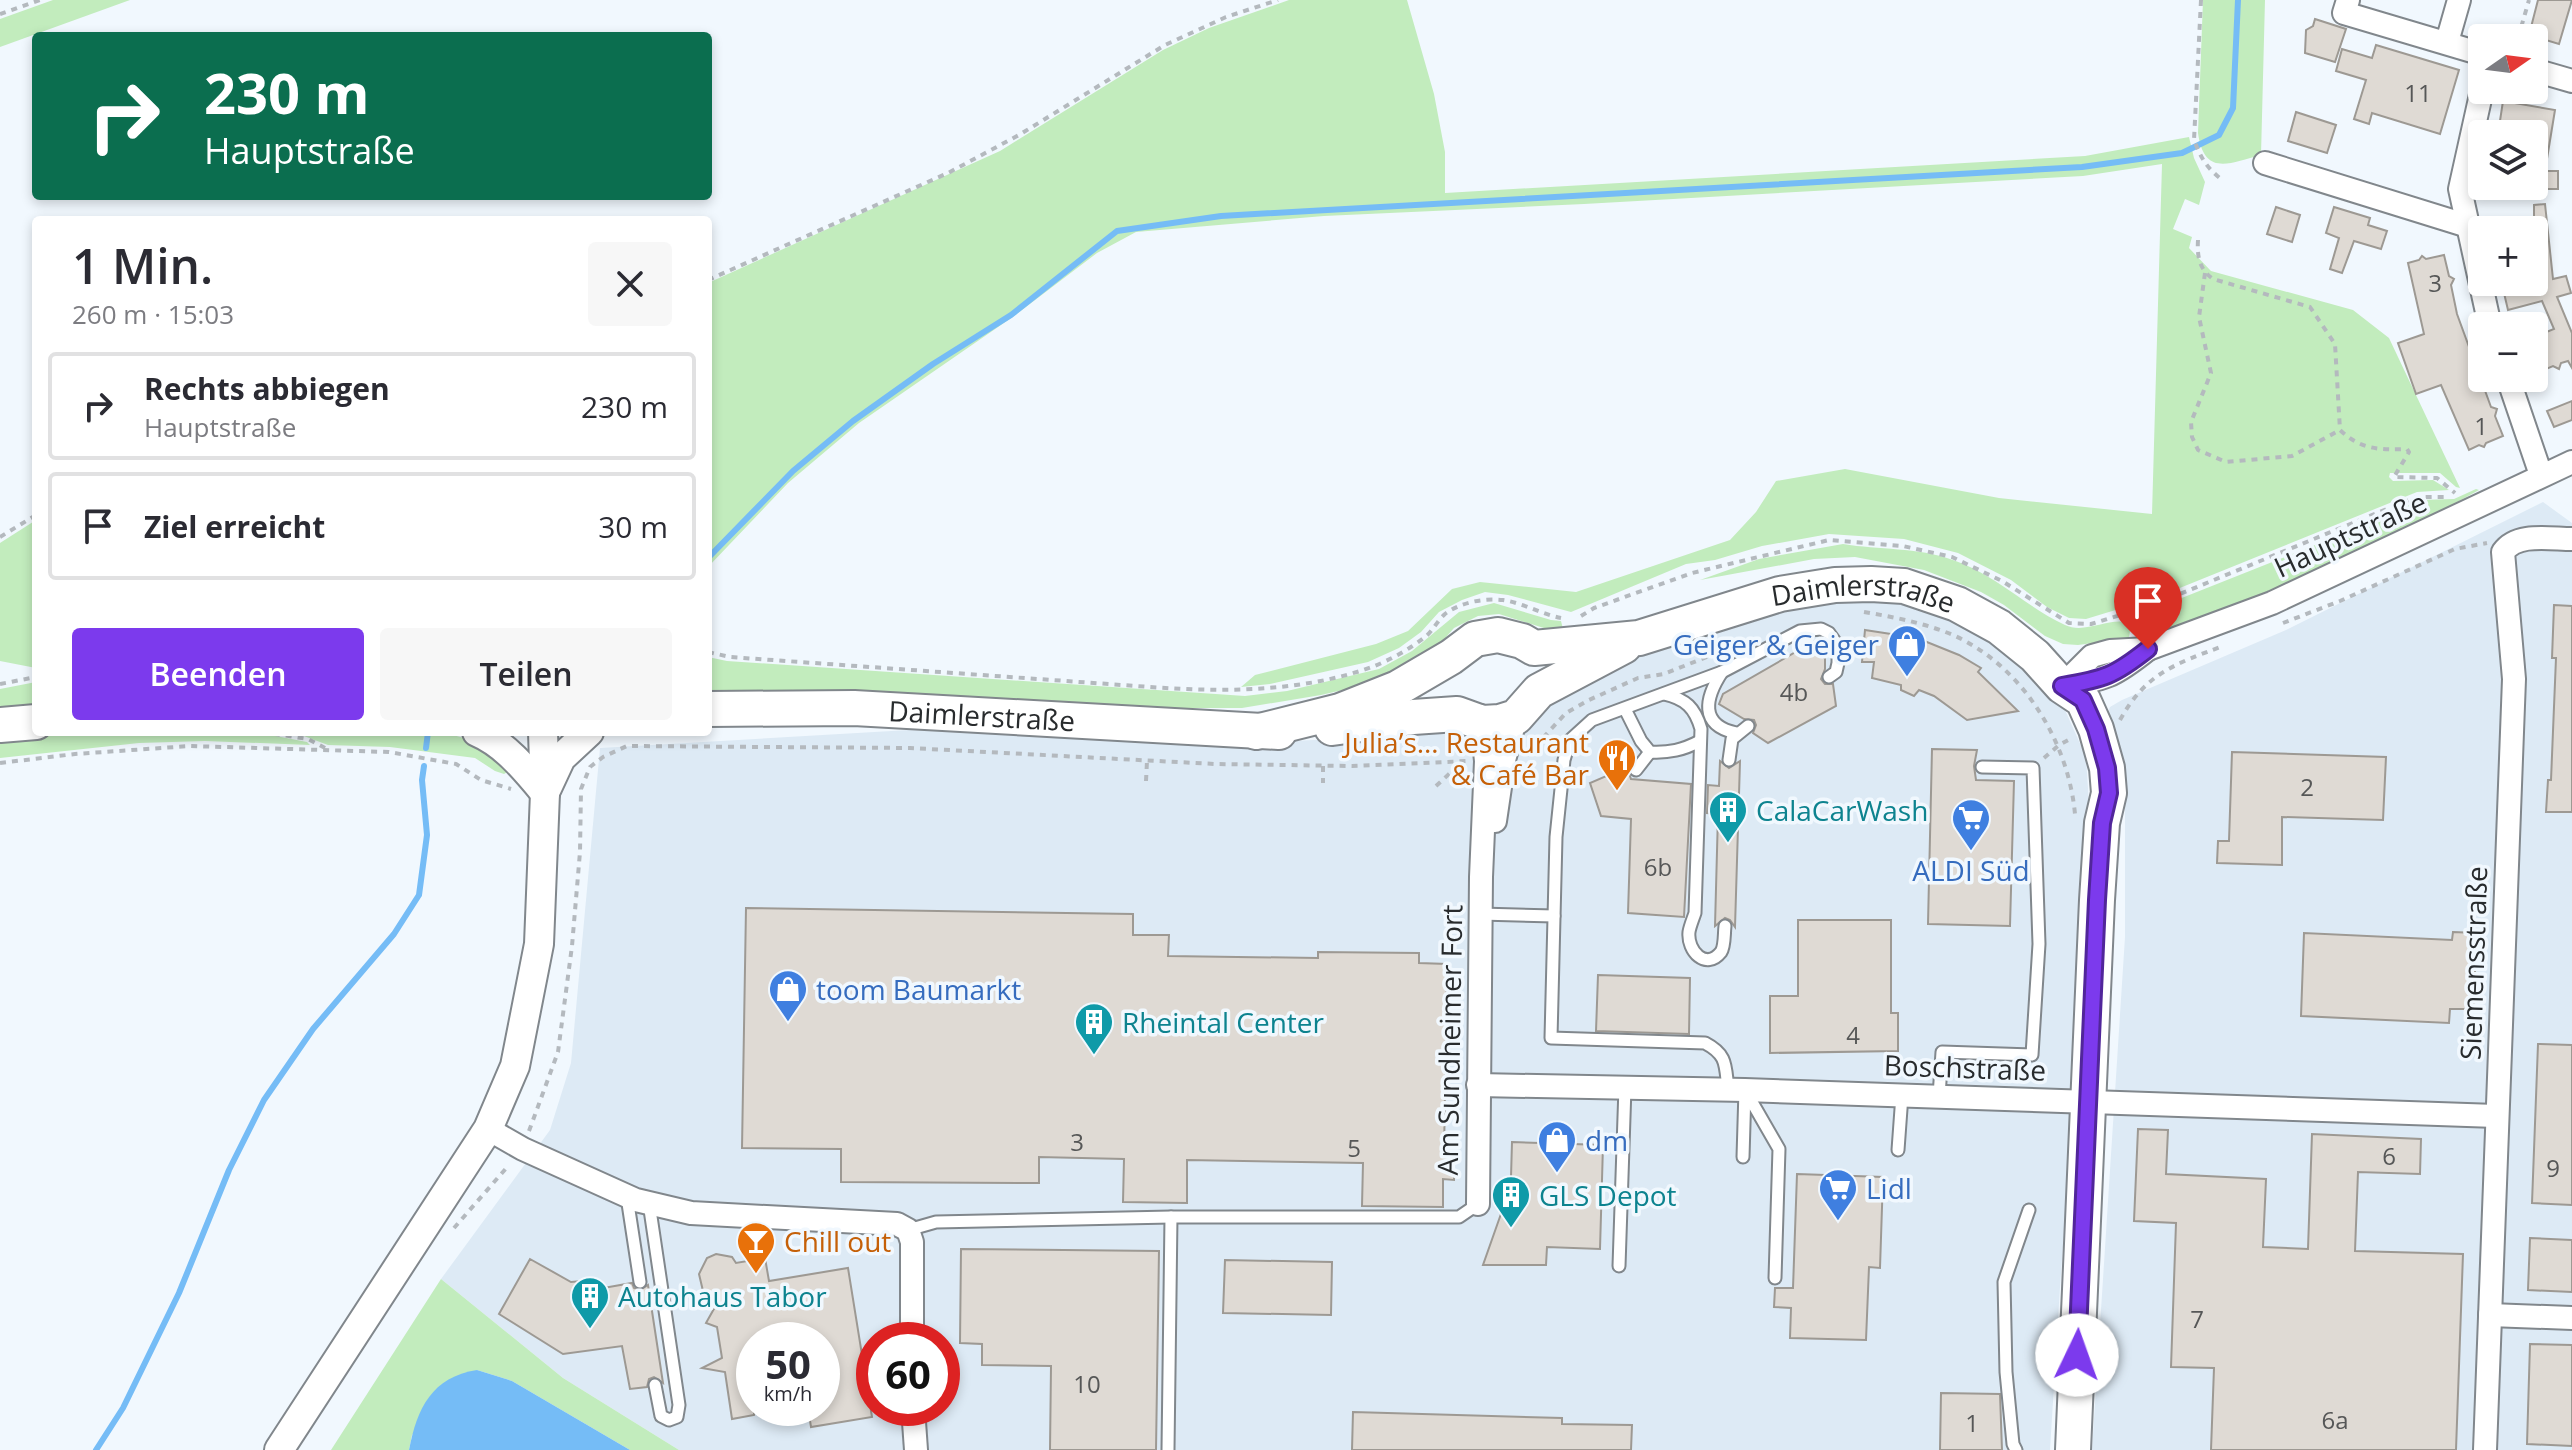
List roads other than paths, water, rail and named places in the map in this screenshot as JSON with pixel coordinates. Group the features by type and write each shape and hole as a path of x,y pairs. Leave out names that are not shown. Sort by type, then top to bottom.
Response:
{"main road":[{"name":"Daimlerstraße","path":"712,709 854,708 1256,732 1516,717 1539,691 1639,638 1780,594 1835,585 1871,584 1904,586 1957,604 1999,627 2035,656 2062,686 2065,710 2085,757 2102,823 2073,1450"},
{"name":"Daimlerstraße","path":"1256,732 1340,711 1398,688 1475,639 1498,635 1522,641 1534,648 1639,638"},
{"path":"1534,648 1542,669 1539,691"},
{"path":"1451,657 1444,675 1445,692 1469,718"},
{"path":"0,725 32,722"}],"street":[{"path":"2348,0 2344,13 2468,49"},
{"path":"2447,42 2459,0"},
{"path":"2548,74 2572,81"},
{"path":"2265,163 2468,226 2460,189 2479,104"},
{"path":"2513,392 2541,475"},
{"name":"Hauptstraße","path":"2062,686 2092,656 2110,651 2148,649 2272,603 2572,462"},
{"name":"Siemensstraße","path":"2485,1450 2514,679 2503,552 2509,544 2521,539 2572,539"},
{"name":"Am Sundheimer Fort","path":"1481,877 1493,832 1504,760 1516,717"},
{"name":"Am Sundheimer Fort","path":"1469,718 1486,761 1480,914 1478,1204"},
{"path":"486,736 523,766 545,793"},
{"path":"279,1450 488,1129 515,1066 539,944 545,793 543,736"},
{"path":"545,793 561,758 585,736"},
{"name":"Boschstraße","path":"1478,1085 1939,1096 2496,1116"},
{"path":"488,1129 523,1149 627,1197 691,1213 897,1224 908,1230 912,1242 912,1322"},
{"path":"2490,1315 2572,1318"},
{"path":"914,1426 916,1450"}],"lane":[{"path":"1775,1278 1779,1149 1736,1090 1720,1051 1705,1043 1551,1038 1560,784 1570,740 1592,720 1722,672 1800,631 1812,628 1829,633 1838,650 1836,672 1829,677"},
{"path":"1722,672 1712,687 1708,702 1711,717 1719,728 1736,733"},
{"path":"1664,694 1678,697 1689,704 1697,715 1700,741 1695,913 1689,933 1691,951 1699,958 1710,959 1720,954 1725,926"},
{"path":"1625,709 1650,752 1665,753 1700,741"},
{"path":"1729,760 1729,747 1736,733 1748,726"},
{"path":"1636,770 1650,752"},
{"path":"1939,1096 1942,1052 2032,1055 2039,944 2033,768 1982,767"},
{"path":"1480,914 1554,916"},
{"path":"1619,1266 1625,1087"},
{"path":"1736,1090 1743,1157"},
{"path":"1898,1150 1902,1095"},
{"path":"627,1197 640,1282"},
{"path":"649,1203 679,1405 677,1417 669,1420 661,1416 655,1385"},
{"path":"908,1230 936,1222 1171,1217 1459,1217 1478,1204"},
{"path":"2016,1450 2006,1372 2004,1282 2029,1210"},
{"path":"1168,1450 1171,1217"}],"water":[{"path":"477,1370 512,1381 630,1450 409,1450 417,1421 429,1397 449,1380"}],"waterway":[{"path":"712,554 793,471 853,421 933,364 1011,315 1117,231 1221,216 2082,167 2182,153 2219,135 2233,108 2238,0"},
{"path":"426,748 428,736"},
{"path":"96,1450 123,1408 179,1293 229,1170 264,1100 313,1029 394,934 419,895 427,835 422,780 424,766"}],"place":[{"name":"Geiger & Geiger","path":"1907,678"},
{"name":"Julia’s… Restaurant & Café Bar","path":"1617,792"},
{"name":"CalaCarWash","path":"1728,844"},
{"name":"ALDI Süd","path":"1971,852"},
{"name":"toom Baumarkt","path":"788,1023"},
{"name":"Rheintal Center","path":"1094,1056"},
{"name":"dm","path":"1557,1174"},
{"name":"Lidl","path":"1838,1222"},
{"name":"GLS Depot","path":"1511,1229"},
{"name":"Chill out","path":"756,1275"},
{"name":"Autohaus Tabor","path":"590,1330"}]}
